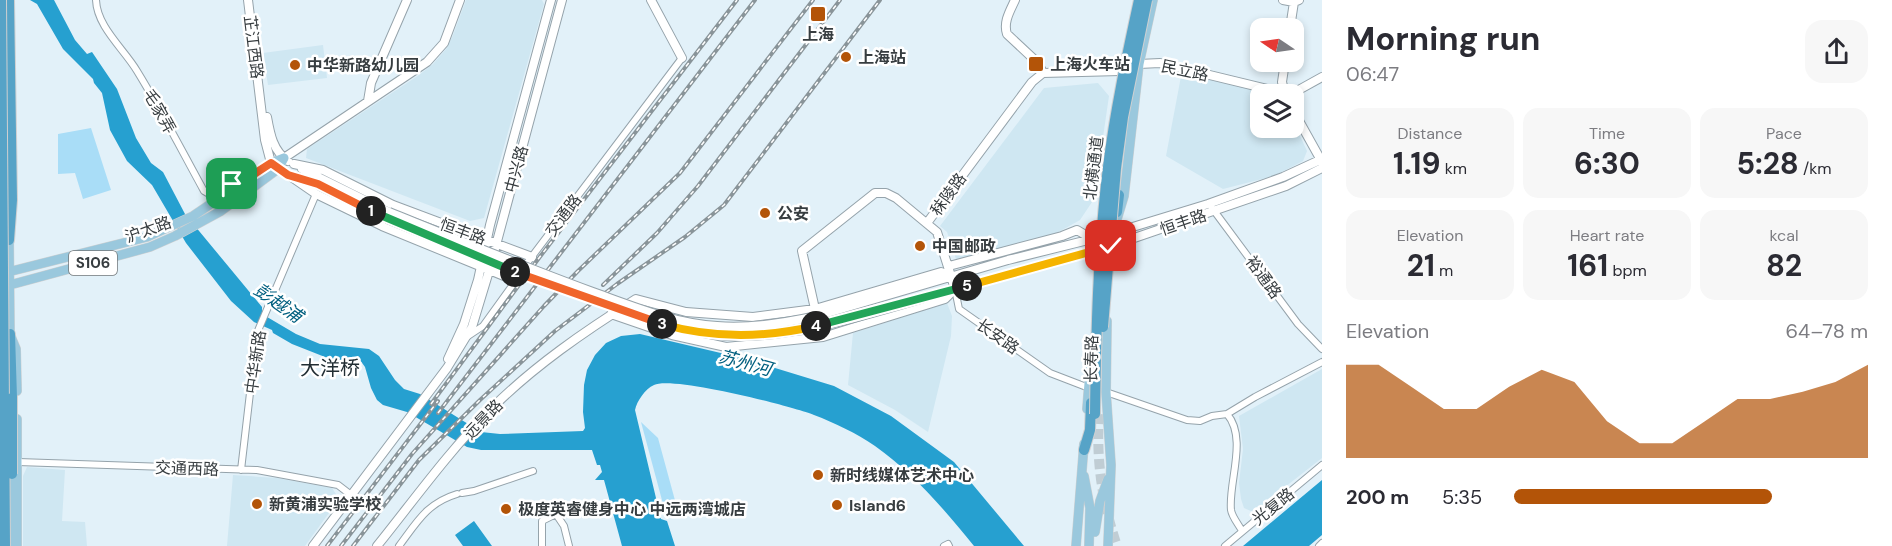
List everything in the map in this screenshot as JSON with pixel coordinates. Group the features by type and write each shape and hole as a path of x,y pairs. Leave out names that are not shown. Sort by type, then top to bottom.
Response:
{"highway":[{"path":"1,0 5,546"},
{"path":"8,0 12,200 9,240"},
{"name":"北横通道","path":"1139,0 1115,116 1108,167 1097,303 1097,414 1116,168 1123,117 1147,0"},
{"path":"1113,233 1140,33"},
{"path":"10,334 11,546"},
{"path":"1084,450 1090,430 1091,391 1096,370"}],"main road":[{"path":"8,0 9,240 5,286 10,334 11,546"},
{"name":"芷江西路","path":"248,0 265,141 275,166"},
{"path":"368,102 371,82 407,0"},
{"name":"沪太路","path":"5,273 147,237 171,226 196,220 284,158 415,72 435,54 450,30 460,0"},
{"name":"中兴路","path":"464,335 485,269 551,0"},
{"name":"中兴路","path":"491,241 562,0"},
{"path":"651,0 682,58"},
{"path":"1015,0 1007,18 1007,34 1038,63 1043,73"},
{"name":"长寿路","path":"1091,391 1099,249 1096,238 1120,71 1134,0"},
{"name":"长寿路","path":"1108,546 1111,471 1106,392 1106,324 1111,246 1133,76 1139,64 1153,0"},
{"path":"1283,0 1296,1 1292,18"},
{"name":"民立路","path":"1043,73 1120,71 1139,64 1160,63 1250,86"},
{"name":"秣陵路","path":"824,337 802,251 868,197 878,192 890,194 927,223 1032,82 1043,73"},
{"path":"1304,87 1322,77"},
{"name":"芷江西路","path":"260,94 266,109 271,139 284,158"},
{"path":"1304,130 1321,162"},
{"name":"恒丰路","path":"284,158 388,215 521,266 662,317 703,325 746,327 805,318 953,278 992,260 1096,238 1208,204 1321,162"},
{"name":"恒丰路","path":"288,175 318,184 518,273 659,323 715,335 759,336 792,331 1111,246 1286,186 1321,162"},
{"name":"恒丰路","path":"294,164 322,170 393,205 532,257"},
{"name":"沪太路","path":"5,286 150,247 175,237 239,184 275,166"},
{"name":"恒丰路","path":"275,166 316,194 382,226 516,281"},
{"name":"长安路","path":"927,223 937,232 955,289"},
{"path":"949,266 992,260 1077,230 1096,238"},
{"name":"远景路","path":"377,546 458,445 525,378 611,314 636,299 686,312 741,318 815,309 941,272 953,278"},
{"path":"611,314 672,334 726,347 824,337 945,299 955,289"},
{"path":"10,334 16,349 17,546"},
{"name":"交通路","path":"313,546 444,371 464,335"},
{"name":"长寿路","path":"1076,546 1084,450"},
{"name":"长寿路","path":"1082,468 1095,546"},
{"name":"长寿路","path":"1089,546 1100,501 1111,471"},
{"path":"10,488 18,477"}],"street":[{"name":"毛家弄","path":"96,0 102,21 139,75 204,191 209,194 232,184 239,184"},
{"name":"交通路","path":"464,335 483,326 682,58"},
{"name":"中华新路","path":"241,470 259,327 316,194"},
{"name":"裕通路","path":"1208,204 1298,324 1322,349"},
{"name":"长安路","path":"955,289 959,309 1050,373 1091,391"},
{"path":"1106,392 1187,420 1200,421 1212,416 1227,414 1322,362"},
{"path":"1227,414 1234,422 1237,456 1231,512 1242,531"},
{"name":"交通西路","path":"18,462 268,472 338,485 351,495"},
{"name":"光复路","path":"1225,546 1322,465"},
{"path":"399,546 436,502 533,471"},
{"path":"542,546 542,521 556,514 564,526 569,546"}],"shaded area":[{"path":"466,0 542,0 544,4 484,218 470,221 306,158 307,149 433,64 446,49"},
{"name":"中华新路幼儿园","path":"323,45 327,78 268,85 263,53"},
{"path":"1182,71 1250,88 1250,138 1301,138 1307,151 1303,161 1274,176 1223,189 1166,156"},
{"path":"1098,83 1109,96 1094,199 1080,220 1055,234 960,262 956,259 947,232 940,226 1044,88"},
{"path":"91,128 111,190 83,199 75,173 58,174 58,134"},
{"path":"947,303 952,316 951,336 928,432 895,410 848,385 853,333"},
{"path":"1322,369 1322,458 1253,512 1244,508 1239,483 1243,449 1239,416"},
{"path":"641,422 658,438 679,515 666,515"},
{"path":"27,467 65,470 62,521 85,522 87,546 23,546 23,476"},
{"name":"新黄浦实验学校","path":"233,475 277,478 332,488 338,497 337,502 305,546 227,546"}],"water":[{"name":"苏州河","path":"30,0 54,0 75,40 87,54 92,52 117,89 136,138 151,163 163,172 185,214 262,307 262,314 296,334 320,344 369,349 379,356 404,389 420,394 481,432 500,434 583,431 585,428 584,385 587,370 595,355 606,343 621,336 640,334 742,358 834,386 891,416 954,462 1024,546 974,546 940,506 902,468 875,446 838,425 814,415 758,399 707,388 665,383 648,389 635,410 661,519 667,521 675,546 622,546 604,480 595,480 602,472 592,450 481,450 467,447 407,412 383,405 377,400 365,367 360,360 334,360 292,344 273,333 272,330 254,322 231,301 186,243 152,185 127,161 110,130 102,93 93,79 63,49 37,4"},
{"path":"1322,480 1322,535 1309,546 1243,546"},
{"path":"474,521 492,546 463,546 455,535"}],"tunnel":[{"path":"1099,414 1098,448 1101,481 1107,513 1117,546"}],"railway":[{"path":"431,404 539,258 737,0"},
{"path":"438,413 755,0"},
{"path":"341,546 412,454 544,306 680,173 813,0"},
{"path":"603,285 657,233 698,186 840,0"},
{"path":"353,546 419,460 555,331 685,237 724,205 880,0"},
{"path":"327,546 438,401"}],"place":[{"name":"上海","path":"818,14"},
{"name":"上海站","path":"846,57"},
{"name":"上海火车站","path":"1036,64"},
{"name":"中华新路幼儿园","path":"295,65"},
{"name":"公安","path":"765,213"},
{"name":"中国邮政","path":"920,246"},
{"name":"新时线媒体艺术中心","path":"818,475"},
{"name":"新黄浦实验学校","path":"257,504"},
{"name":"Island6","path":"837,505"},
{"name":"极度英睿健身中心 中远两湾城店","path":"506,509"}],"district":[{"name":"大洋桥","path":"330,368"}],"route":[{"path":"232,184 239,184 271,163 288,175 318,184 387,219 518,273 659,323 715,335 759,336 814,327 1111,246"}],"water label":[{"name":"彭越浦","path":"278,303"}]}
